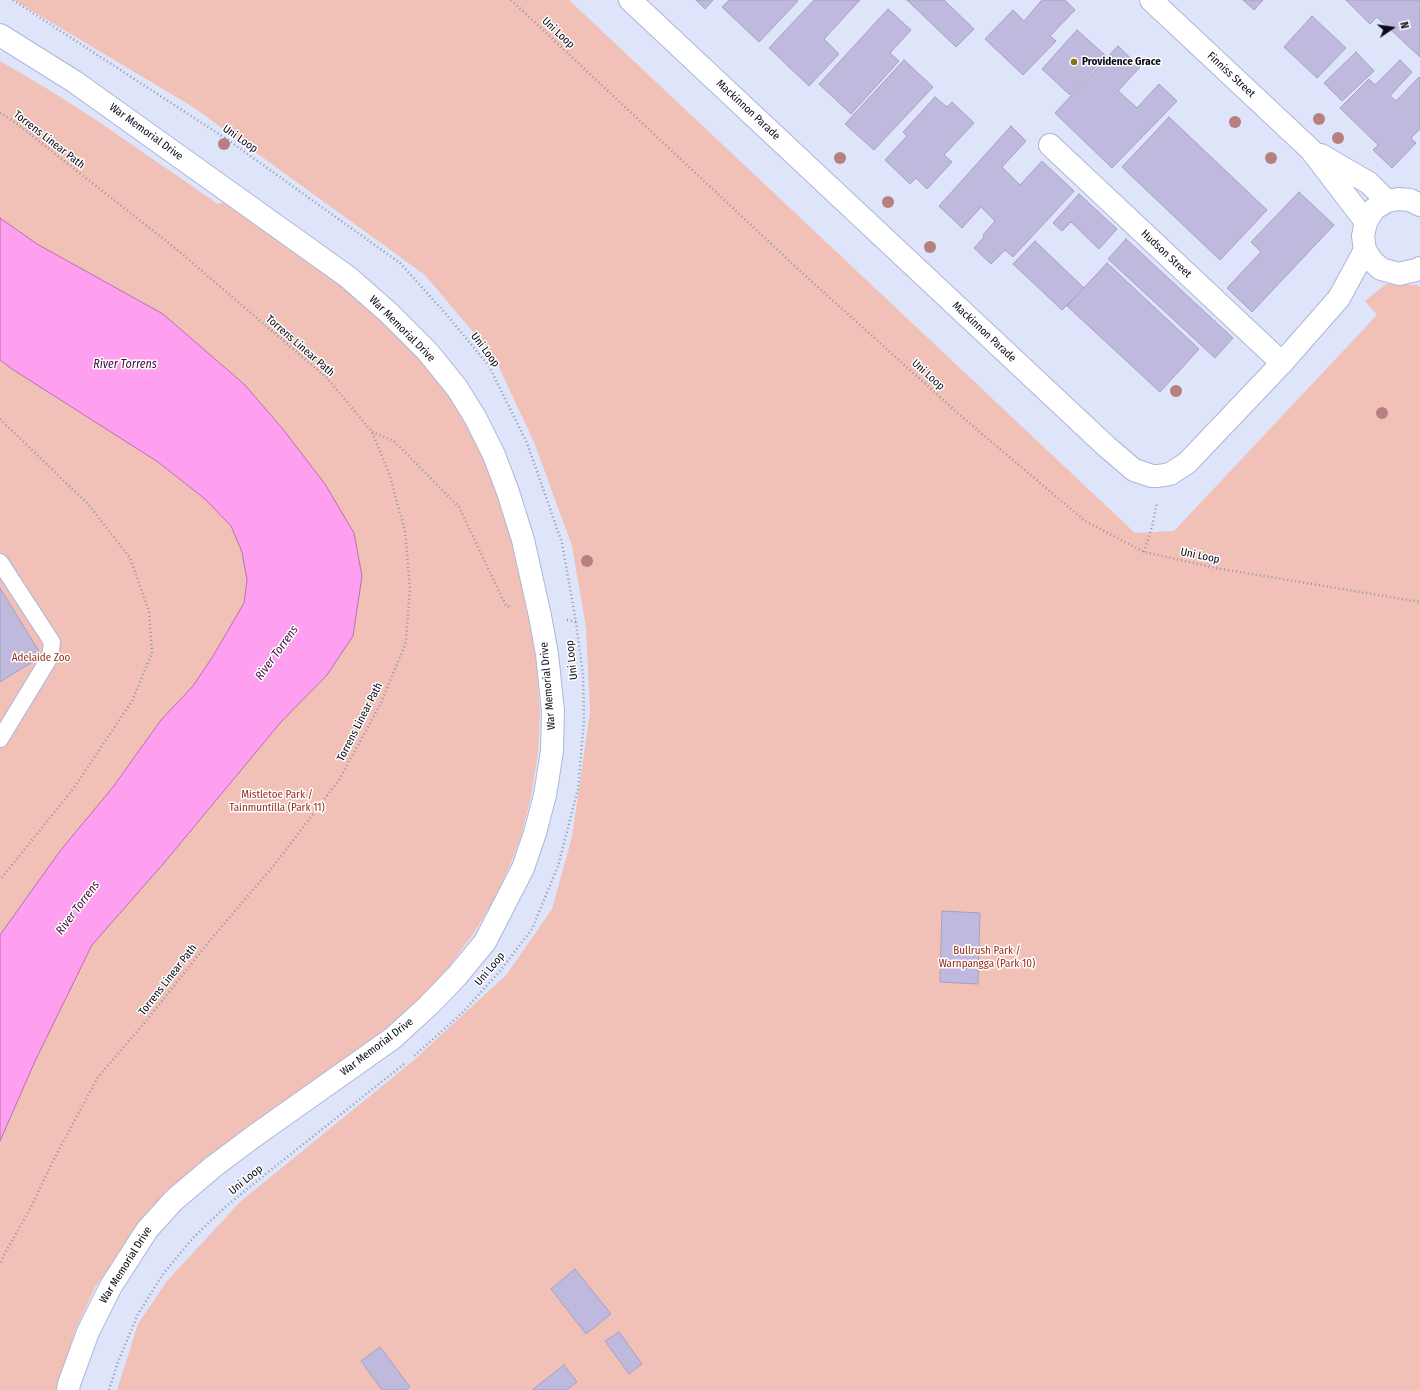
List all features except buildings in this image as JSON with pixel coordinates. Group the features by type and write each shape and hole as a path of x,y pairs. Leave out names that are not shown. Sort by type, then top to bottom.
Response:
{"street":[{"name":"Mackinnon Parade","path":"630,0 1107,447 1134,470 1152,476 1158,476"},
{"name":"Finniss Street","path":"1151,0 1311,150 1366,222"},
{"name":"War Memorial Drive","path":"0,35 75,82 348,276 389,313 427,351 457,388 475,417 494,455 508,492 523,540 548,654 553,711 552,751 545,795 523,868 485,942 456,977 429,1005 393,1038 253,1137 213,1167 174,1200 147,1230 111,1286 88,1332 68,1390"},
{"name":"Hudson Street","path":"1050,145 1282,363"},
{"name":"Finniss Street","path":"1311,150 1369,183 1387,201"},
{"path":"1416,199 1398,199 1387,201 1374,209 1366,222 1363,236 1365,250 1372,261 1381,269 1399,274 1419,271"},
{"path":"1158,476 1170,474 1187,463 1282,363 1339,298 1365,250"},
{"path":"1339,298 1381,269"}],"lane":[{"path":"0,562 52,642 50,657 0,739"}],"path":[{"name":"Uni Loop","path":"13,0 228,140 400,263 446,314 489,366 527,443 562,543 576,622 583,675 584,720 578,789 558,866 532,930 500,971 462,1014 420,1051 224,1208 193,1238 163,1274 138,1314 118,1362 109,1390"},
{"name":"Uni Loop","path":"511,0 799,270 961,416 1085,521 1144,552 1216,568 1420,602"},
{"name":"Torrens Linear Path","path":"0,113 12,120 175,248 327,378 372,432 390,476 405,532 410,588 406,642 381,703 339,780 274,864 207,944 147,1020 98,1077 0,1265"},
{"path":"0,419 88,504 130,558 149,611 152,653 132,702 77,783 0,880"},
{"path":"372,432 394,441 459,507 506,606 540,616 576,622"},
{"path":"1144,552 1153,523 1158,476"}],"green space":[{"name":"Bullrush Park / Warnpangga (Park 10)","path":"14,0 569,0 1135,533 1174,531 1377,315 1365,301 1386,284 1417,285 1420,287 1420,1390 117,1390 138,1324 167,1281 241,1201 413,1061 507,974 552,909 572,837 590,712 586,628 572,546 534,442 494,357 425,275 193,107"},
{"name":"Mistletoe Park / Tainmuntilla (Park 11)","path":"0,61 96,120 218,204 228,201 379,313 450,392 468,424 503,496 536,657 540,712 538,754 531,797 521,836 493,902 474,933 450,965 422,998 385,1029 249,1128 141,1225 95,1287 75,1331 57,1390 0,1390"}],"water":[{"name":"River Torrens","path":"0,218 37,244 163,314 245,385 282,428 325,484 354,533 362,576 353,636 327,675 281,722 164,863 92,945 36,1059 0,1141 0,935 60,851 113,787 161,720 193,686 213,656 244,603 247,580 242,552 231,526 205,499 158,462 0,360"}],"place":[{"name":"Providence Grace","path":"1074,62"}],"park label":[{"name":"Adelaide Zoo","path":"41,658"}]}
